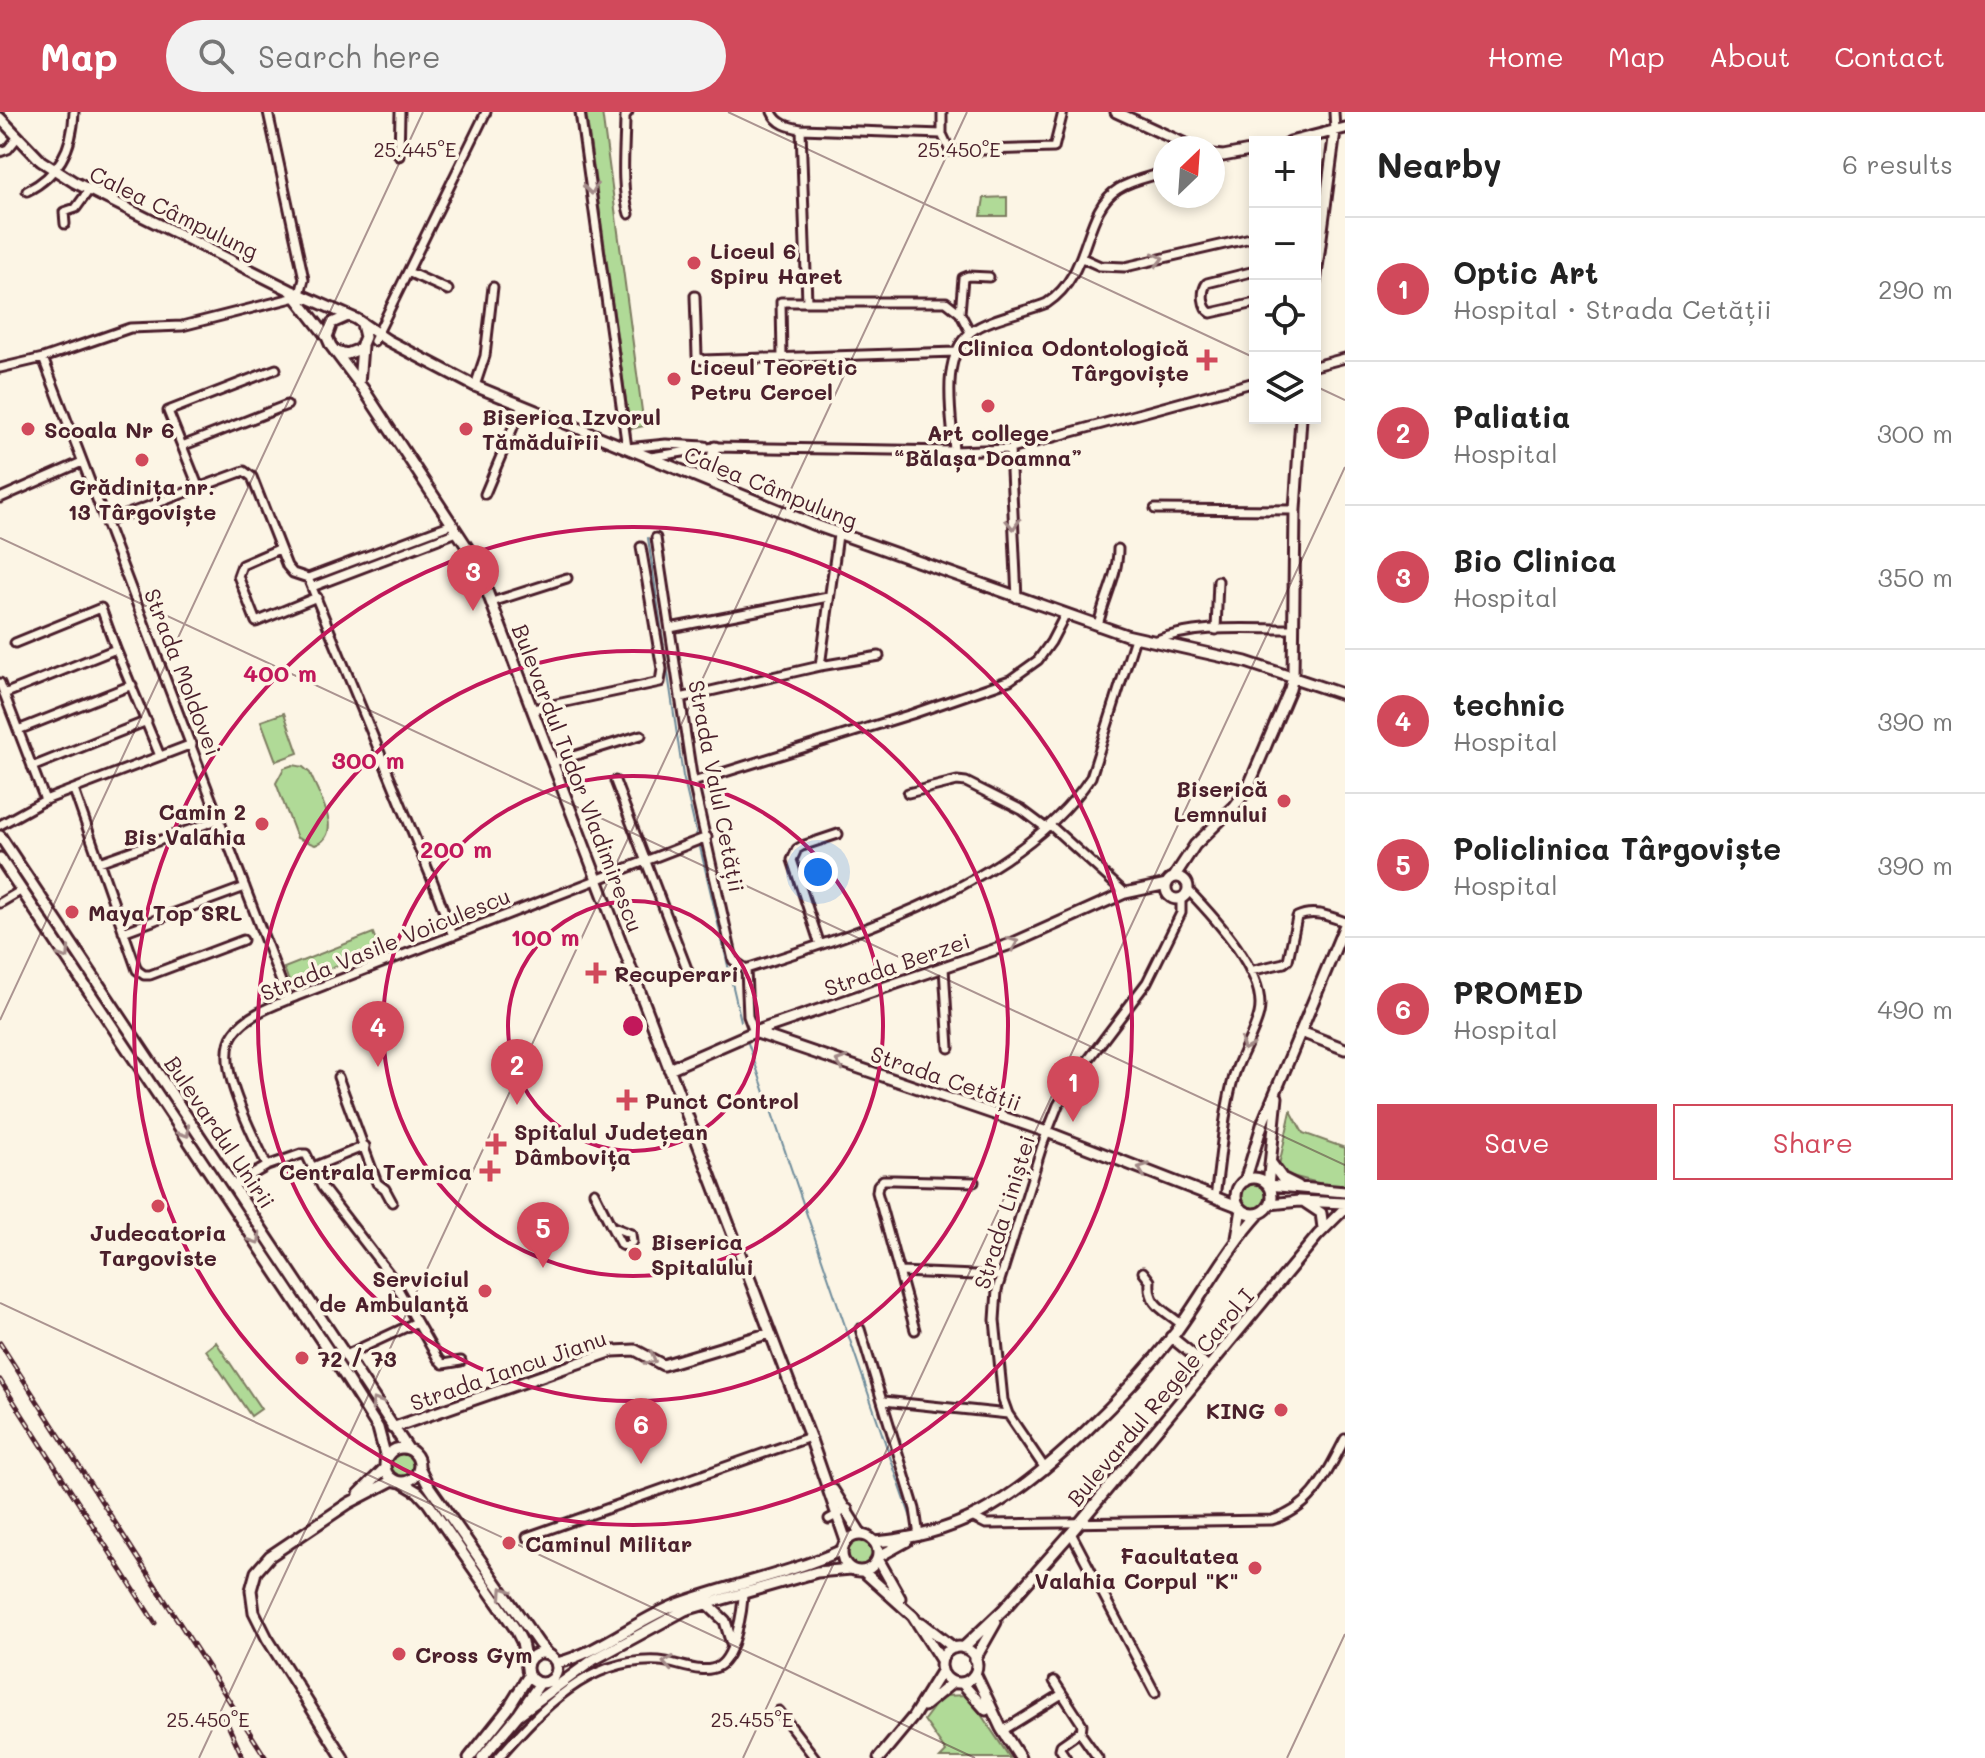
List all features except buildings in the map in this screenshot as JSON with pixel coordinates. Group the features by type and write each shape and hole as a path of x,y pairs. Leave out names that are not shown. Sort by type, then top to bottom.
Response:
{"main road":[{"path":"1116,112 1168,136"},
{"name":"Calea Câmpulung","path":"0,118 17,138 55,171 296,294 360,322 370,341 387,340 475,386 838,535 1135,638 1211,653 1293,676 1345,695"},
{"path":"1315,136 1340,130 1315,280"},
{"path":"1225,154 1249,151"},
{"path":"296,294 336,351 352,354 370,341"},
{"path":"327,337 331,324 338,318 348,316"},
{"path":"359,384 370,341"},
{"name":"Bulevardul Tudor Vladimirescu","path":"336,351 455,528 492,602 840,1513 844,1545"},
{"path":"1169,895 1170,880 1201,839 1247,790 1281,714 1293,676 1295,510 1301,424"},
{"path":"714,484 709,467 715,447"},
{"name":"Bulevardul Unirii","path":"0,836 408,1449"},
{"path":"1185,892 1188,857"},
{"name":"Bulevardul Unirii","path":"0,858 336,1362 378,1428 385,1463"},
{"path":"1170,880 1182,878 1185,892"},
{"name":"Strada Berzei","path":"669,1069 754,1032 1011,944 1131,892 1170,880"},
{"path":"22,890 32,883"},
{"name":"Strada Berzei","path":"1131,892 1169,895 1175,899 1185,892"},
{"path":"1215,1197 1237,1192 1245,1181 1263,1122 1345,923"},
{"name":"Strada Cetății","path":"754,1032 1047,1132 1241,1208"},
{"path":"1301,1032 1345,1049"},
{"path":"1270,1204 1272,1194 1268,1185 1278,1091"},
{"path":"1271,1163 1282,1178 1311,1190"},
{"path":"1245,1181 1255,1178 1268,1185 1345,1192"},
{"path":"225,1192 234,1185"},
{"path":"1237,1192 1241,1208 1237,1238"},
{"path":"1299,1201 1319,1210 1323,1228"},
{"path":"863,1571 872,1567 878,1558 918,1536 972,1517 1044,1467 1115,1399 1171,1337 1237,1238 1270,1204 1299,1201 1345,1205"},
{"name":"Bulevardul Regele Carol I","path":"958,1648 1004,1609 1078,1525 1345,1205"},
{"path":"1241,1208 1251,1214 1260,1213"},
{"path":"286,1287 296,1280"},
{"name":"Strada Iancu Jianu","path":"392,1428 613,1351 635,1350 658,1364 673,1364 770,1333"},
{"path":"1171,1337 1208,1367"},
{"path":"336,1362 346,1355"},
{"path":"352,1501 397,1449 408,1449 417,1457 427,1483 539,1644 553,1659 556,1676"},
{"path":"385,1463 398,1482 424,1499 494,1597 521,1640 528,1672 540,1683 549,1682 593,1660"},
{"path":"343,1758 267,1638 254,1612 251,1590 256,1572 270,1556 352,1501 414,1478 419,1467"},
{"name":"Bulevardul Tudor Vladimirescu","path":"840,1513 861,1534"},
{"path":"469,1758 508,1709 534,1656 541,1653 553,1659 584,1654 678,1604 825,1558 861,1534 875,1542 918,1536"},
{"path":"875,1542 878,1558 942,1665 945,1677 958,1682 1002,1730"},
{"path":"844,1545 843,1560 851,1569"},
{"path":"518,1715 593,1660 657,1623 743,1592 817,1572 851,1569 863,1571 909,1612 958,1648 970,1652 975,1659 975,1673 1002,1730 1020,1758"},
{"path":"706,1603 725,1621 732,1644"},
{"name":"Bulevardul Regele Carol I","path":"975,1659 1004,1609"},
{"path":"879,1758 913,1717 947,1652 958,1648"},
{"path":"913,1717 958,1682 975,1673"},
{"path":"482,1758 540,1683"}],"street":[{"path":"27,191 55,171 72,140 74,112"},
{"path":"0,368 43,358 130,328 182,326 296,294 304,279 268,112"},
{"path":"399,156 400,112"},
{"path":"370,341 408,272 486,112"},
{"path":"580,112 627,448 666,444 954,451 1010,449 1249,384"},
{"path":"628,112 625,116 625,158 629,214"},
{"path":"772,112 775,119 801,129 942,134"},
{"path":"942,112 942,134 950,151 1054,148 1063,112"},
{"path":"1334,112 1340,130"},
{"path":"801,129 807,302"},
{"path":"0,152 8,149 17,138"},
{"path":"954,451 952,371 956,352 970,332 1057,297 1082,258 1096,217 1110,195 1125,185 1153,176"},
{"path":"65,224 64,212 76,208 89,190"},
{"path":"1082,258 1100,266 1125,267 1249,238"},
{"path":"408,272 448,290"},
{"path":"1249,272 1207,283 1203,293 1206,309 1211,313 1249,304"},
{"path":"960,313 963,278 989,277"},
{"path":"475,386 487,346 493,287"},
{"path":"695,296 699,360 956,352"},
{"path":"782,358 781,302 946,302 960,313 970,332"},
{"name":"Strada Moldovei","path":"43,358 288,1000"},
{"path":"1321,364 1345,358"},
{"path":"198,486 168,411 276,369"},
{"path":"182,446 287,405"},
{"path":"485,494 522,406"},
{"path":"649,457 715,447"},
{"path":"1010,449 1017,598"},
{"path":"0,498 82,462"},
{"path":"106,522 238,471 248,472 279,549 293,573 310,582 317,597 453,936"},
{"path":"1155,509 1295,510"},
{"path":"310,582 455,528"},
{"path":"820,666 838,535"},
{"name":"Strada Valul Cetății","path":"656,538 693,782 733,960 746,969 748,1016 754,1032"},
{"name":"Strada Valul Cetății","path":"533,709 657,684 662,678 641,547"},
{"path":"279,549 242,565 238,576 256,622 317,597"},
{"path":"1098,626 1116,569 1118,549"},
{"path":"492,602 567,578"},
{"path":"1216,630 1218,581"},
{"path":"670,628 828,597"},
{"path":"15,643 101,608 160,756"},
{"path":"693,782 942,705 1002,683 1024,672 1038,660 1065,615"},
{"name":"Calea Câmpulung","path":"1152,642 1181,633 1293,629"},
{"path":"746,969 820,945 938,898 1006,857 1048,827 1091,777 1135,638"},
{"path":"4,694 116,649"},
{"path":"680,698 879,656"},
{"path":"0,683 45,800"},
{"path":"18,730 132,685"},
{"path":"32,767 147,721"},
{"path":"554,762 641,735"},
{"path":"0,825 45,800 192,744"},
{"path":"615,781 689,974"},
{"path":"908,793 957,781 966,782 1048,827 1131,892"},
{"path":"74,790 137,970 150,975 243,940"},
{"path":"99,862 220,819"},
{"path":"820,945 792,860 802,846 838,834"},
{"name":"Strada Vasile Voiculescu","path":"267,1166 227,1065 226,1052 240,1025 288,1000 707,837"},
{"path":"123,932 245,887"},
{"path":"0,903 22,890"},
{"path":"1185,892 1220,923 1250,971 1260,1007 1231,1085 1215,1197"},
{"name":"Strada Liniștei","path":"1044,1467 1008,1414 1002,1397 995,1320 1001,1276 1047,1132 1067,1089 1147,982 1181,913 1185,892"},
{"path":"1250,971 1288,960 1297,917 1306,913 1320,914 1345,923"},
{"path":"944,968 949,1048"},
{"path":"338,1077 377,1183 385,1189 392,1202"},
{"path":"313,1167 365,1146"},
{"path":"234,1185 267,1166 304,1153 309,1156 322,1187 390,1275 443,1364 461,1361"},
{"path":"915,1330 877,1192 878,1185 883,1180 974,1182"},
{"path":"594,1192 611,1226"},
{"path":"899,1272 1001,1276"},
{"path":"1143,1272 1150,1281 1148,1291 1151,1300 1181,1324"},
{"path":"346,1355 417,1322"},
{"path":"860,1329 915,1509 918,1536"},
{"path":"884,1401 1008,1414"},
{"path":"527,1537 810,1437"},
{"path":"972,1517 986,1524 1078,1525 1272,1520 1286,1516 1307,1502 1345,1439"},
{"path":"1071,1533 1155,1693"},
{"path":"825,1558 829,1570"},
{"path":"498,1758 557,1697 587,1676 609,1668 649,1661 711,1669 724,1662 742,1612 743,1592"},
{"path":"1054,1681 1082,1724 1081,1731 1098,1758"},
{"path":"1002,1730 1062,1694"},
{"path":"779,1711 815,1758"},
{"path":"1066,1758 1061,1745 1081,1731"}],"green space":[{"path":"586,112 602,112 644,426 630,429"},
{"path":"1007,197 1007,216 981,216 984,198"},
{"path":"284,713 298,753 276,761 261,721"},
{"path":"293,765 303,767 310,773 327,813 328,832 324,840 315,845 297,838 276,783 284,768"},
{"path":"373,933 379,949 290,984 284,968"},
{"path":"1291,1111 1303,1133 1345,1148 1345,1185 1326,1185 1284,1174 1279,1165"},
{"path":"1254,1184 1265,1191 1266,1196 1259,1207 1254,1208 1243,1201 1242,1196 1249,1185"},
{"path":"216,1342 261,1409 251,1416 206,1350"},
{"path":"401,1453 410,1456 413,1465 410,1474 401,1477 392,1474 389,1465 392,1456"},
{"path":"860,1541 871,1548 872,1553 865,1564 860,1565 849,1558 848,1553 855,1542"},
{"path":"968,1695 1010,1758 940,1758 946,1752 924,1720 942,1696"}],"waterway":[{"path":"648,538 683,776 697,836"},
{"path":"699,843 741,1021"},
{"path":"748,1043 911,1518"}],"railway":[{"path":"0,1343 266,1758"},
{"path":"0,1380 155,1623"},
{"path":"222,1712 243,1758"}],"place":[{"name":"Liceul 6 Spiru Haret","path":"694,263"},
{"name":"Clinica Odontologică Târgoviște","path":"1207,360"},
{"name":"Liceul Teoretic Petru Cercel","path":"674,379"},
{"name":"Art college “Bălașa Doamna”","path":"988,406"},
{"name":"Scoala Nr 6","path":"28,429"},
{"name":"Biserica Izvorul Tămăduirii","path":"466,429"},
{"name":"Grădinița nr. 13 Târgoviște","path":"142,460"},
{"name":"Bio Clinica","path":"473,611"},
{"name":"Biserică Lemnului","path":"1284,801"},
{"name":"Camin 2 Bis Valahia","path":"262,824"},
{"name":"Maya Top SRL","path":"72,912"},
{"name":"Recuperari","path":"596,973"},
{"name":"technic","path":"378,1067"},
{"name":"Punct Control","path":"627,1100"},
{"name":"Paliatia","path":"517,1105"},
{"name":"Optic Art","path":"1073,1122"},
{"name":"Spitalul Județean Dâmbovița","path":"496,1144"},
{"name":"Centrala Termica","path":"490,1171"},
{"name":"Judecatoria Targoviste","path":"158,1206"},
{"name":"Biserica Spitalului","path":"635,1254"},
{"name":"Policlinica Târgoviște","path":"543,1268"},
{"name":"Serviciul de Ambulanță","path":"485,1291"},
{"name":"72 / 73","path":"302,1358"},
{"name":"KING","path":"1281,1410"},
{"name":"PROMED","path":"641,1464"},
{"name":"Caminul Militar","path":"509,1543"},
{"name":"Facultatea Valahia Corpul \"K\"","path":"1255,1568"},
{"name":"Cross Gym","path":"399,1654"}]}
